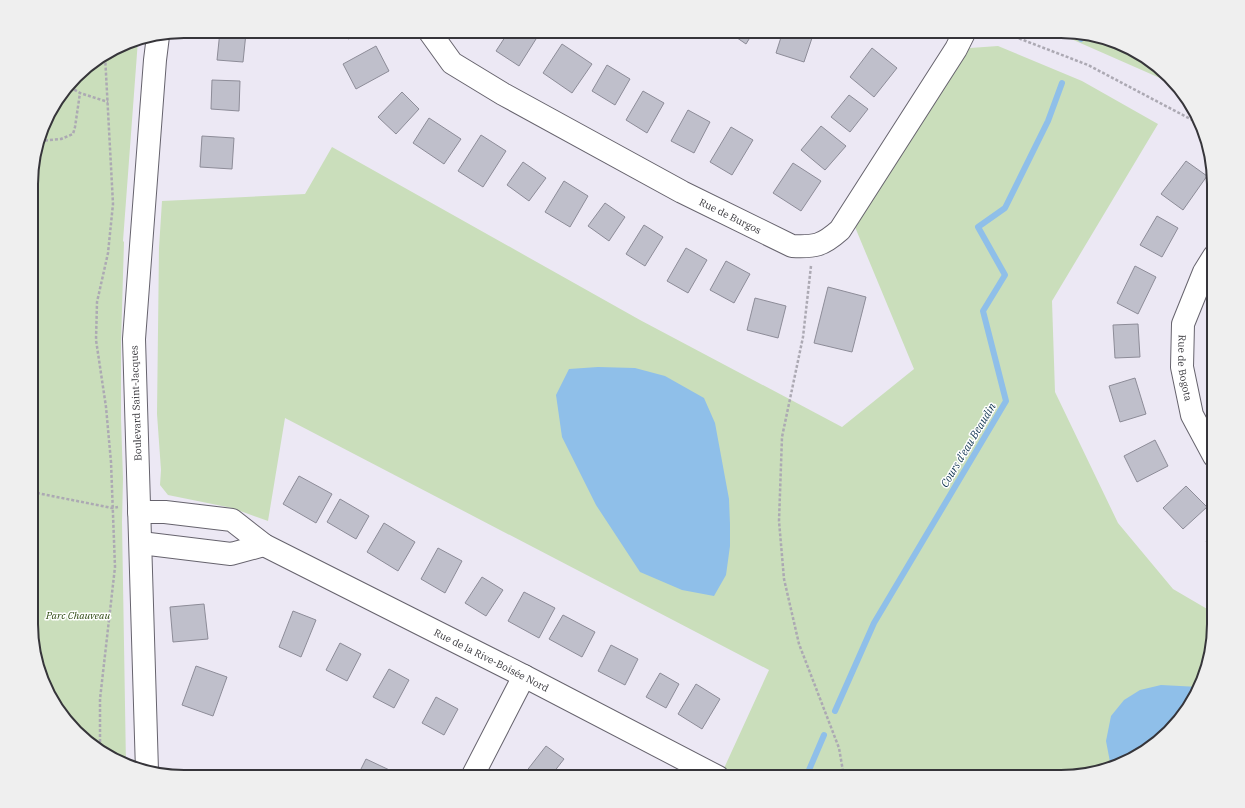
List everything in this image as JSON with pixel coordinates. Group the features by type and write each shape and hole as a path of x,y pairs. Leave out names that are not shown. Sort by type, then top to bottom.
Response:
{"street":[{"name":"Rue de Burgos","path":"434,38 452,63 503,94 682,192 792,246 813,246 820,244 829,240 840,230 956,49 968,38"},
{"name":"Boulevard Saint-Jacques","path":"147,765 134,339 157,41"},
{"name":"Rue de Bogota","path":"1207,267 1183,324 1182,367 1192,415 1207,443"},
{"name":"Rue de la Rive-Boisée Nord","path":"139,512 165,512 232,520 264,545 524,676 705,770"},
{"path":"141,542 231,554 264,545"},
{"path":"476,770 524,676"}],"path":[{"path":"1018,38 1088,65 1193,121"},
{"path":"100,743 100,699 115,567 111,462 106,406 96,340 97,302 108,253 113,204 105,62"},
{"path":"73,89 80,94 108,102"},
{"path":"45,141 60,139 73,134 80,94"},
{"path":"813,246 803,336 782,437 779,521 784,579 799,644 839,748 843,770"},
{"path":"38,493 112,508"}],"green space":[{"path":"1069,38 1098,43 1117,49 1150,68 1162,79"},
{"name":"Parc Chauveau","path":"138,46 123,241 121,342 123,479 122,522 126,758 95,740 68,713 49,680 39,643 38,175 43,147 49,128 68,95 95,68 120,53"},
{"path":"998,46 1082,81 1158,124 1052,301 1055,392 1118,523 1173,589 1207,609 1207,633 1202,661 1196,680 1187,697 1177,713 1157,734 1125,755 1098,765 1070,770 723,770 769,670 285,418 268,521 232,508 168,495 160,485 161,470 157,414 159,248 162,201 305,194 332,147 640,320 842,427 914,369 850,215 956,49"}],"water":[{"path":"598,367 635,368 665,376 704,398 715,423 729,499 730,546 726,575 714,596 682,590 640,572 596,505 562,437 556,395 569,369"},
{"path":"1161,685 1193,687 1177,713 1157,734 1134,750 1110,761 1106,741 1111,716 1124,700 1140,690"}],"building":[{"path":"219,38 245,38 243,62 217,60"},
{"path":"504,38 536,39 519,66 496,51"},
{"path":"737,38 750,38 746,44"},
{"path":"781,38 812,38 804,62 776,53"},
{"path":"562,44 592,64 572,93 543,73"},
{"path":"376,46 389,71 356,89 343,64"},
{"path":"872,48 897,68 874,97 850,77"},
{"path":"607,65 630,79 615,105 592,91"},
{"path":"212,80 240,81 239,111 211,109"},
{"path":"643,91 664,103 647,133 626,120"},
{"path":"402,92 419,109 396,134 378,117"},
{"path":"849,95 868,109 850,132 831,117"},
{"path":"688,110 710,122 694,153 671,141"},
{"path":"429,118 461,139 444,164 413,143"},
{"path":"821,126 846,146 825,170 801,150"},
{"path":"731,127 753,140 732,175 710,162"},
{"path":"481,135 506,151 483,187 458,171"},
{"path":"202,136 234,138 232,169 200,167"},
{"path":"1186,161 1207,176 1183,210 1161,194"},
{"path":"523,162 546,178 529,201 507,185"},
{"path":"793,163 821,181 801,211 773,193"},
{"path":"564,181 588,196 570,227 545,212"},
{"path":"605,203 625,217 609,241 588,226"},
{"path":"1157,216 1178,228 1162,257 1140,245"},
{"path":"644,225 663,237 645,266 626,254"},
{"path":"686,248 707,260 688,293 667,281"},
{"path":"726,261 750,274 734,303 710,290"},
{"path":"1135,266 1156,277 1138,314 1117,303"},
{"path":"828,287 866,297 852,352 814,343"},
{"path":"755,298 786,306 778,338 747,330"},
{"path":"1138,324 1140,357 1115,358 1113,325"},
{"path":"1135,378 1146,414 1120,422 1109,386"},
{"path":"1155,440 1168,466 1137,482 1124,456"},
{"path":"299,476 332,494 316,523 283,504"},
{"path":"1186,486 1207,507 1183,529 1163,508"},
{"path":"340,499 369,516 356,539 327,522"},
{"path":"384,523 415,542 398,571 367,552"},
{"path":"438,548 462,561 445,593 421,579"},
{"path":"482,577 503,590 486,616 465,603"},
{"path":"524,592 555,608 539,638 508,621"},
{"path":"204,604 208,639 173,642 170,607"},
{"path":"293,611 316,620 301,657 279,647"},
{"path":"563,615 595,632 582,657 549,639"},
{"path":"340,643 361,654 347,681 326,670"},
{"path":"611,645 638,659 625,685 598,671"},
{"path":"196,666 227,677 213,716 182,705"},
{"path":"389,669 409,680 394,708 373,697"},
{"path":"660,673 679,684 666,708 646,697"},
{"path":"696,684 720,699 702,729 678,714"},
{"path":"436,697 458,709 444,735 422,723"},
{"path":"546,746 564,759 555,770 527,770"},
{"path":"366,759 389,770 360,770"}],"waterway":[{"name":"Cours d'eau Beaudin","path":"835,711 874,623 1006,401 983,311 1005,275 978,227 1005,208 1048,121 1062,83"},
{"name":"Cours d'eau Beaudin","path":"809,770 824,735"}]}
